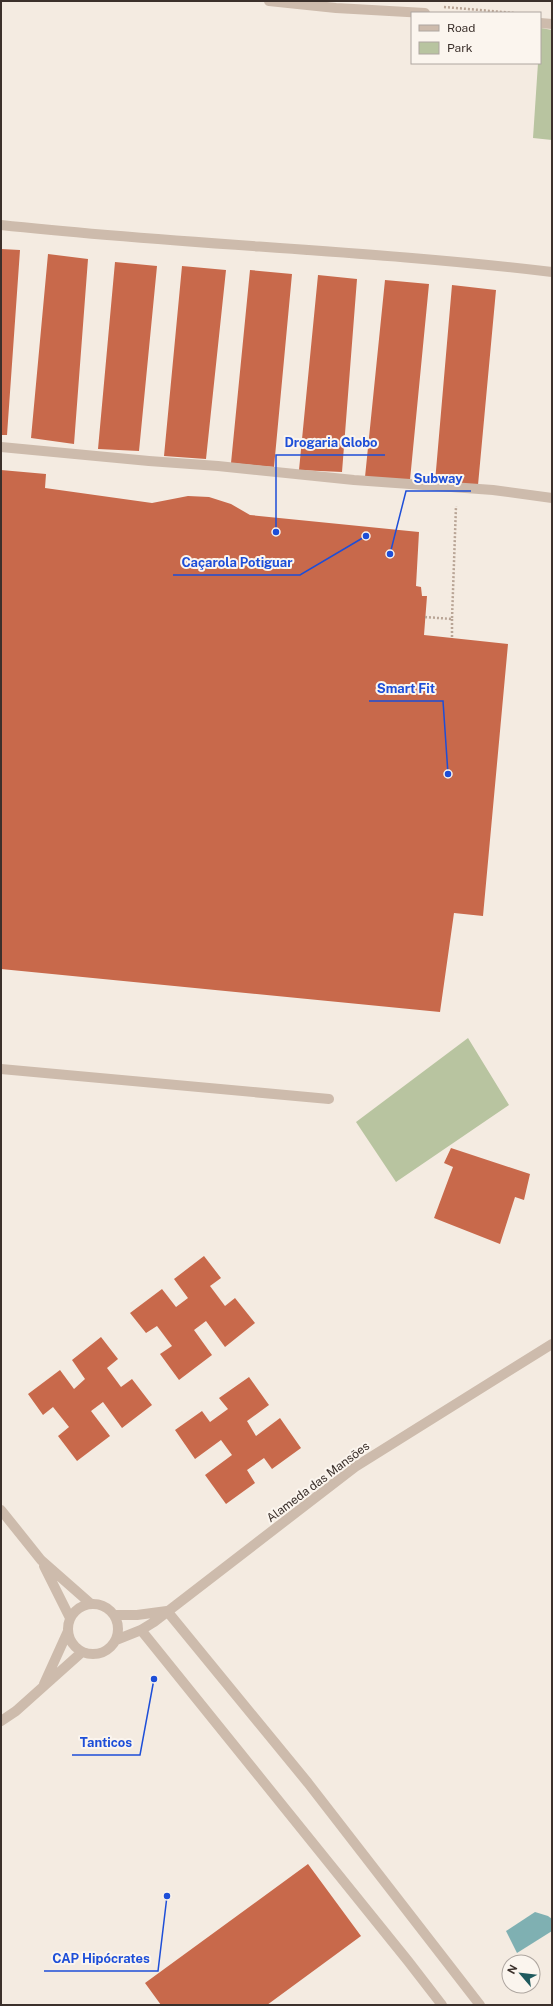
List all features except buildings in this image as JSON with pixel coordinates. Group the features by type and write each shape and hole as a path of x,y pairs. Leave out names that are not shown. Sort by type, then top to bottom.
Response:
{"street":[{"path":"269,1 336,8 411,12"},
{"path":"541,23 552,24"},
{"path":"1,225 105,236 376,254 552,272"},
{"path":"1,447 149,462 218,466 316,477 479,489 552,498"},
{"path":"1,1069 329,1099"},
{"name":"Alameda das Mansões","path":"116,1640 141,1630 154,1622 226,1568 355,1467 552,1344"},
{"path":"1,1510 41,1560 91,1604"},
{"path":"41,1560 70,1618"},
{"path":"42,1688 68,1631 70,1618 79,1608 91,1604 104,1606 114,1615 118,1627 116,1640 107,1650 94,1654 82,1652 72,1644 68,1631"},
{"path":"167,1611 308,1783 480,2005"},
{"name":"Alameda das Mansões","path":"114,1615 137,1615 167,1611"},
{"path":"141,1630 403,1954 442,2005"},
{"path":"1,1721 16,1712 82,1652"}],"path":[{"path":"452,637 456,504"},
{"path":"425,617 452,619"}],"green space":[{"path":"541,28 552,30 552,140 533,138 538,64 541,64"},
{"path":"468,1038 509,1105 396,1182 356,1122"}],"water":[{"path":"535,1912 548,1916 552,1919 552,1931 517,1953 506,1931"}],"place":[{"name":"Drogaria Globo","path":"276,532"},
{"name":"Caçarola Potiguar","path":"366,536"},
{"name":"Subway","path":"390,554"},
{"name":"Smart Fit","path":"448,774"},
{"name":"Tanticos","path":"154,1679"},
{"name":"CAP Hipócrates","path":"167,1896"}]}
